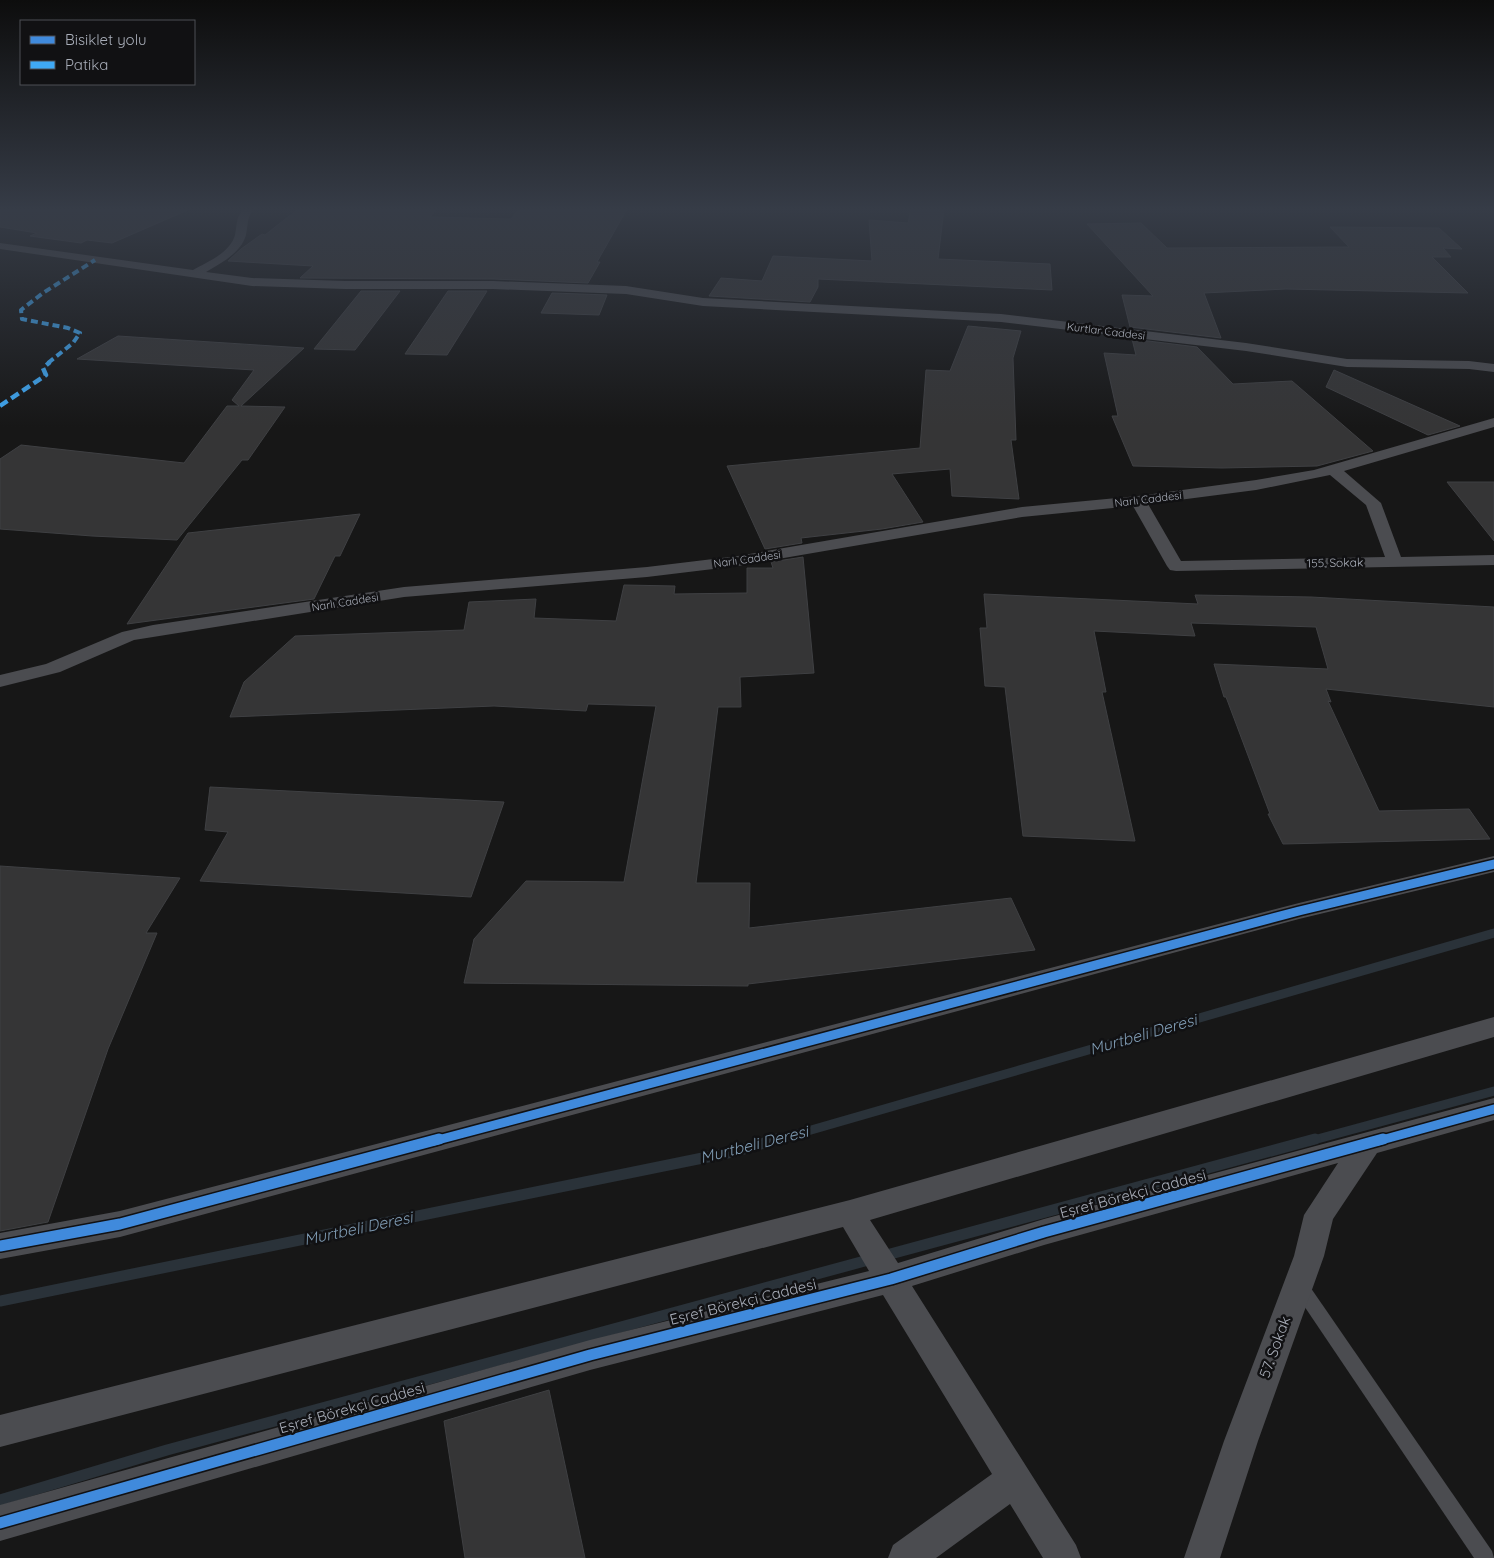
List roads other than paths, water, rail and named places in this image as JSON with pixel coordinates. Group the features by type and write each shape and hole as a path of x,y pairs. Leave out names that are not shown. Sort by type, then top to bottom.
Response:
{"street":[{"name":"Kurtlar Caddesi","path":"250,282 345,285 493,285 626,290 702,302 1001,318 1246,347 1347,363 1469,365 1494,368"},
{"name":"Narlı Caddesi","path":"0,682 52,668 130,636 162,629 404,592 647,572 738,560 1022,512 1138,501 1297,478 1494,422"},
{"path":"1333,469 1373,503 1395,562"},
{"name":"155. Sokak","path":"1138,501 1176,566 1494,560"},
{"path":"0,1246 120,1224 1280,916 1494,864"},
{"path":"0,1431 850,1213 1494,1027"},
{"name":"Eşref Börekçi Caddesi","path":"0,1523 590,1355 889,1276 1044,1232 1366,1146 1494,1109"},
{"name":"57. Sokak","path":"1202,1558 1241,1441 1309,1256 1319,1215 1366,1146"},
{"path":"850,1213 1063,1558"},
{"path":"906,1558 1014,1479"}],"lane":[{"path":"1299,1284 1485,1558"}],"waterway":[{"name":"Murtbeli Deresi","path":"773,1141 1494,933"},
{"path":"1310,1141 1494,1091"},
{"name":"Murtbeli Deresi","path":"0,1301 737,1151 777,1139"},
{"path":"883,1256 1315,1139"},
{"path":"0,1500 167,1450 872,1259"}]}
